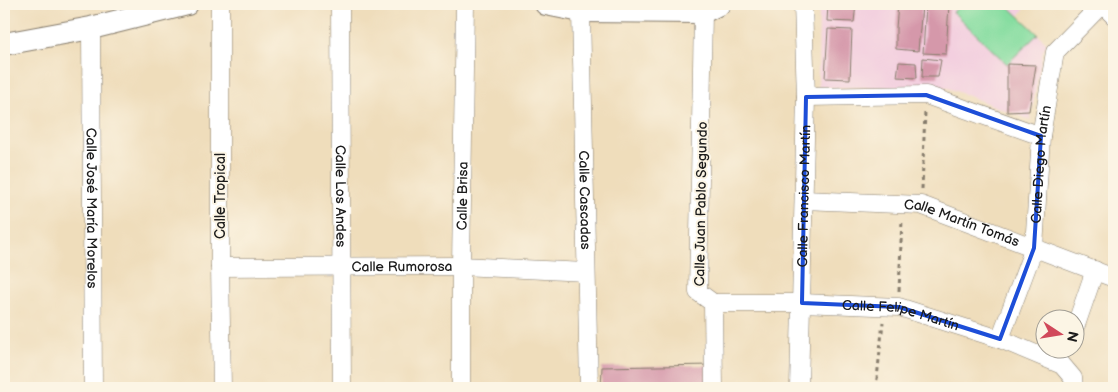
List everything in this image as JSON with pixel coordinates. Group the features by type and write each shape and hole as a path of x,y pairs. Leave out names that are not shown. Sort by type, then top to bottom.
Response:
{"street":[{"path":"4,44 91,28 187,4"},
{"name":"Calle Tropical","path":"220,4 222,388"},
{"name":"Calle Los Andes","path":"340,4 342,388"},
{"name":"Calle Brisa","path":"461,388 465,4"},
{"path":"546,4 581,11 711,8"},
{"name":"Calle Francisco Martín","path":"800,388 806,97 802,4"},
{"path":"1102,4 1114,16"},
{"name":"Calle Diego Martín","path":"1000,339 1034,248 1041,136 1055,52 1102,4"},
{"name":"Calle Juan Pablo Segundo","path":"711,8 698,292 713,303 714,388"},
{"name":"Calle Cascadas","path":"581,11 589,388"},
{"name":"Calle José María Morelos","path":"91,28 93,388"},
{"path":"806,97 926,95 1041,136"},
{"name":"Calle Martín Tomás","path":"804,200 921,204 1114,278"},
{"name":"Calle Rumorosa","path":"220,267 461,266 586,272"},
{"path":"1081,310 1095,270"},
{"name":"Calle Felipe Martín","path":"713,303 892,306 1000,339 1062,365 1074,383"}],"path":[{"path":"921,204 926,95"},
{"path":"876,388 892,306 903,204"}],"highlighted area":[{"path":"926,95 1041,136 1034,248 1000,339 899,307 802,303 806,97"}],"shaded area":[{"path":"819,4 1028,4 1019,16 1047,43 1043,51 1030,120 948,88 818,87"}],"green space":[{"path":"962,4 1006,4 1038,34 1007,64 953,12"}],"building":[{"path":"828,4 856,4 854,22 827,21"},
{"path":"898,4 922,6 918,51 896,49"},
{"path":"926,4 949,4 946,54 923,53"},
{"path":"828,29 852,30 850,79 825,78"},
{"path":"923,58 941,60 938,77 922,77"},
{"path":"899,62 916,63 917,78 897,77"},
{"path":"1007,64 1036,65 1029,111 1007,112"},
{"path":"712,365 712,388 601,388 602,367"}]}
